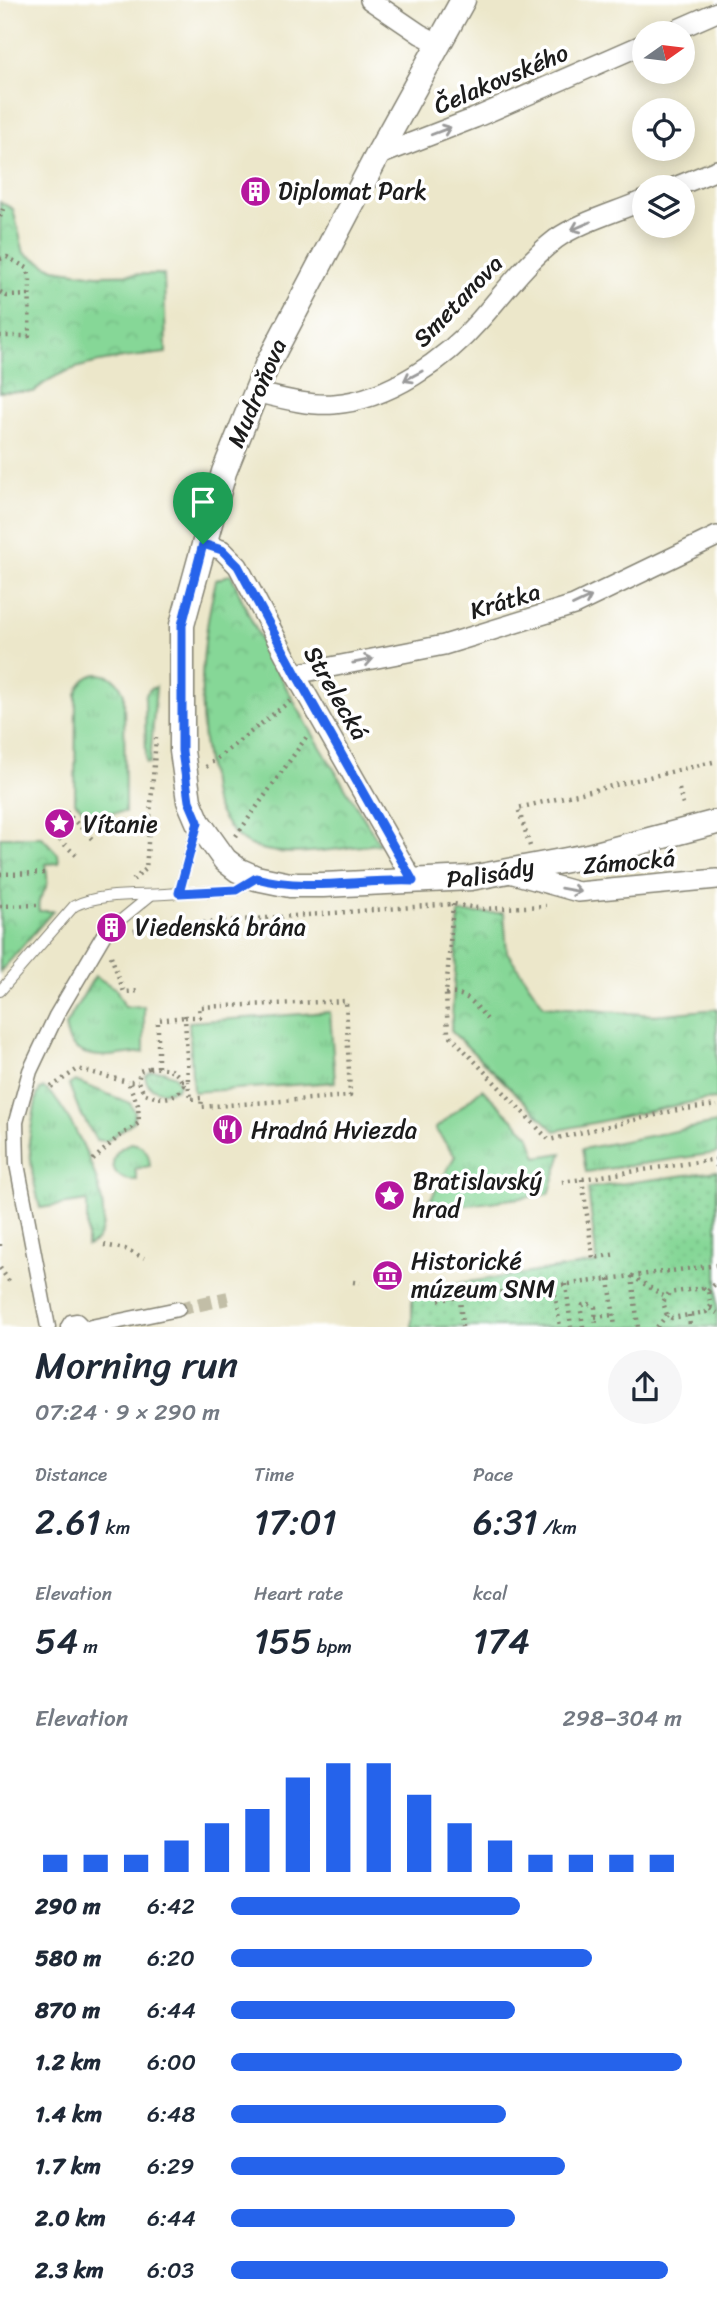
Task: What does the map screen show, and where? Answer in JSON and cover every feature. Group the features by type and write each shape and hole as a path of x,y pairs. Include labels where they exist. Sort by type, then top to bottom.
{"street":[{"path":"370,0 420,34 440,44"},
{"name":"Mudroňova","path":"198,822 189,801 182,751 182,625 224,472 255,392 281,337 463,0"},
{"path":"695,22 717,12"},
{"name":"Čelakovského","path":"377,156 475,118 632,49"},
{"path":"695,179 717,170"},
{"name":"Smetanova","path":"255,392 290,400 333,404 362,398 411,377 441,359 460,341 525,268 554,241 569,231 632,205"},
{"name":"Krátka","path":"296,674 444,645 574,605 717,536"},
{"name":"Strelecká","path":"203,544 222,550 238,566 413,881"},
{"name":"Palisády","path":"198,822 225,860 238,870 274,883 306,885 454,879 505,872 588,856 717,822"},
{"name":"Zámocká","path":"505,872 578,892 717,879"},
{"path":"48,1327 17,1164 16,1122 30,1071 57,1016 112,927"},
{"path":"91,1327 178,1309"},
{"path":"68,1327 71,1322 76,1321 83,1327"}],"lane":[{"path":"179,893 198,822"},
{"path":"0,991 74,906 88,899 236,890 256,878"},
{"path":"112,927 150,896"}],"path":[{"path":"0,217 3,209"},
{"path":"0,260 8,257 27,268 30,278 29,336 0,336"},
{"path":"0,292 8,296 29,295"},
{"path":"202,769 296,697"},
{"path":"127,884 146,869 157,727"},
{"path":"234,840 313,728"},
{"path":"531,850 518,808 717,761"},
{"path":"679,789 684,811"},
{"path":"66,812 93,840"},
{"path":"49,830 77,856"},
{"path":"0,874 46,873"},
{"path":"453,904 446,995 448,1033 549,1140 677,1110 717,1105"},
{"path":"127,935 148,927 453,904 484,909 557,906"},
{"path":"0,906 38,905"},
{"path":"113,951 111,958 124,992 140,991"},
{"path":"446,995 454,993 468,997 489,1021"},
{"path":"158,1068 158,1020 185,1017 200,1017 199,1007 346,1001 350,1096 201,1107 202,1098 190,1099 185,1081 185,1017"},
{"path":"149,1068 167,1068 175,1071 185,1081 176,1095 163,1098 144,1093 138,1082 140,1071 149,1068"},
{"path":"51,1087 78,1069 128,1082 138,1082"},
{"path":"93,1160 118,1137 139,1123 138,1105 128,1082"},
{"path":"562,1182 716,1159 717,1169"},
{"path":"582,1179 593,1258 617,1254"},
{"path":"0,1244 0,1249"},
{"path":"104,1245 125,1249 144,1258"},
{"path":"571,1327 564,1284 717,1265"},
{"path":"0,1268 9,1281"},
{"path":"632,1276 665,1297"},
{"path":"632,1276 638,1327"},
{"path":"609,1279 615,1327"},
{"path":"353,1282 360,1283"},
{"path":"708,1291 717,1282"},
{"path":"439,1300 554,1286 559,1327"},
{"path":"703,1288 708,1291 712,1306 706,1312 672,1318 667,1315 663,1302 665,1297 669,1293 703,1288"},
{"path":"460,1297 462,1327"},
{"path":"583,1327 581,1311 583,1305 589,1304 595,1307 596,1327"},
{"path":"710,1309 717,1313"},
{"path":"596,1317 614,1315"},
{"path":"657,1327 667,1315"},
{"path":"689,1315 690,1327"},
{"path":"570,1320 582,1318"}],"green space":[{"path":"0,202 13,209 24,253 54,269 97,275 164,274 166,353 114,359 78,367 47,382 34,392 0,392"},
{"path":"231,574 280,676 380,844 295,853 278,852 248,844 237,836 221,815 213,797 206,753 202,678 216,580"},
{"path":"96,674 114,679 124,694 125,812 107,813 106,818 93,819 75,802 76,694 83,681"},
{"path":"156,687 150,763 146,763 145,696 150,689"},
{"path":"0,837 42,837 58,854 59,863 46,864 47,883 39,902 39,911 53,911 0,972"},
{"path":"459,913 504,913 507,952 544,1006 654,1015 717,1009 717,1099 555,1131 451,1031"},
{"path":"95,976 116,989 125,1007 144,1006 144,1052 97,1056 80,1051 71,1044 65,1026"},
{"path":"330,1012 335,1082 193,1092 189,1022"},
{"path":"152,1071 163,1071 175,1076 179,1084 177,1089 162,1091 153,1088 145,1076"},
{"path":"75,1081 130,1103 135,1112 133,1122 107,1141 96,1140 69,1085"},
{"path":"44,1088 68,1117 81,1141 100,1194 103,1218 99,1236 87,1246 87,1201 40,1208 29,1141 37,1095"},
{"path":"482,1089 529,1135 537,1157 562,1153 549,1194 424,1211 455,1156 435,1129"},
{"path":"717,1123 717,1153 586,1172 582,1149"},
{"path":"131,1143 143,1147 150,1166 135,1169 137,1180 121,1177 113,1166 116,1153"},
{"path":"717,1171 717,1327 412,1327 412,1290 597,1263 588,1188"}],"tunnel":[{"path":"178,1309 228,1298"}],"place":[{"name":"Diplomat Park","path":"255,191"},
{"name":"Vítanie","path":"60,824"},
{"name":"Viedenská brána","path":"112,927"},
{"name":"Hradná Hviezda","path":"228,1130"},
{"name":"Bratislavský hrad","path":"390,1195"},
{"name":"Historické múzeum SNM","path":"388,1275"}],"route":[{"path":"203,544 222,550 238,566 413,881 290,885 256,878 236,890 179,893 198,822 189,801 182,751 182,625 203,544"}]}
